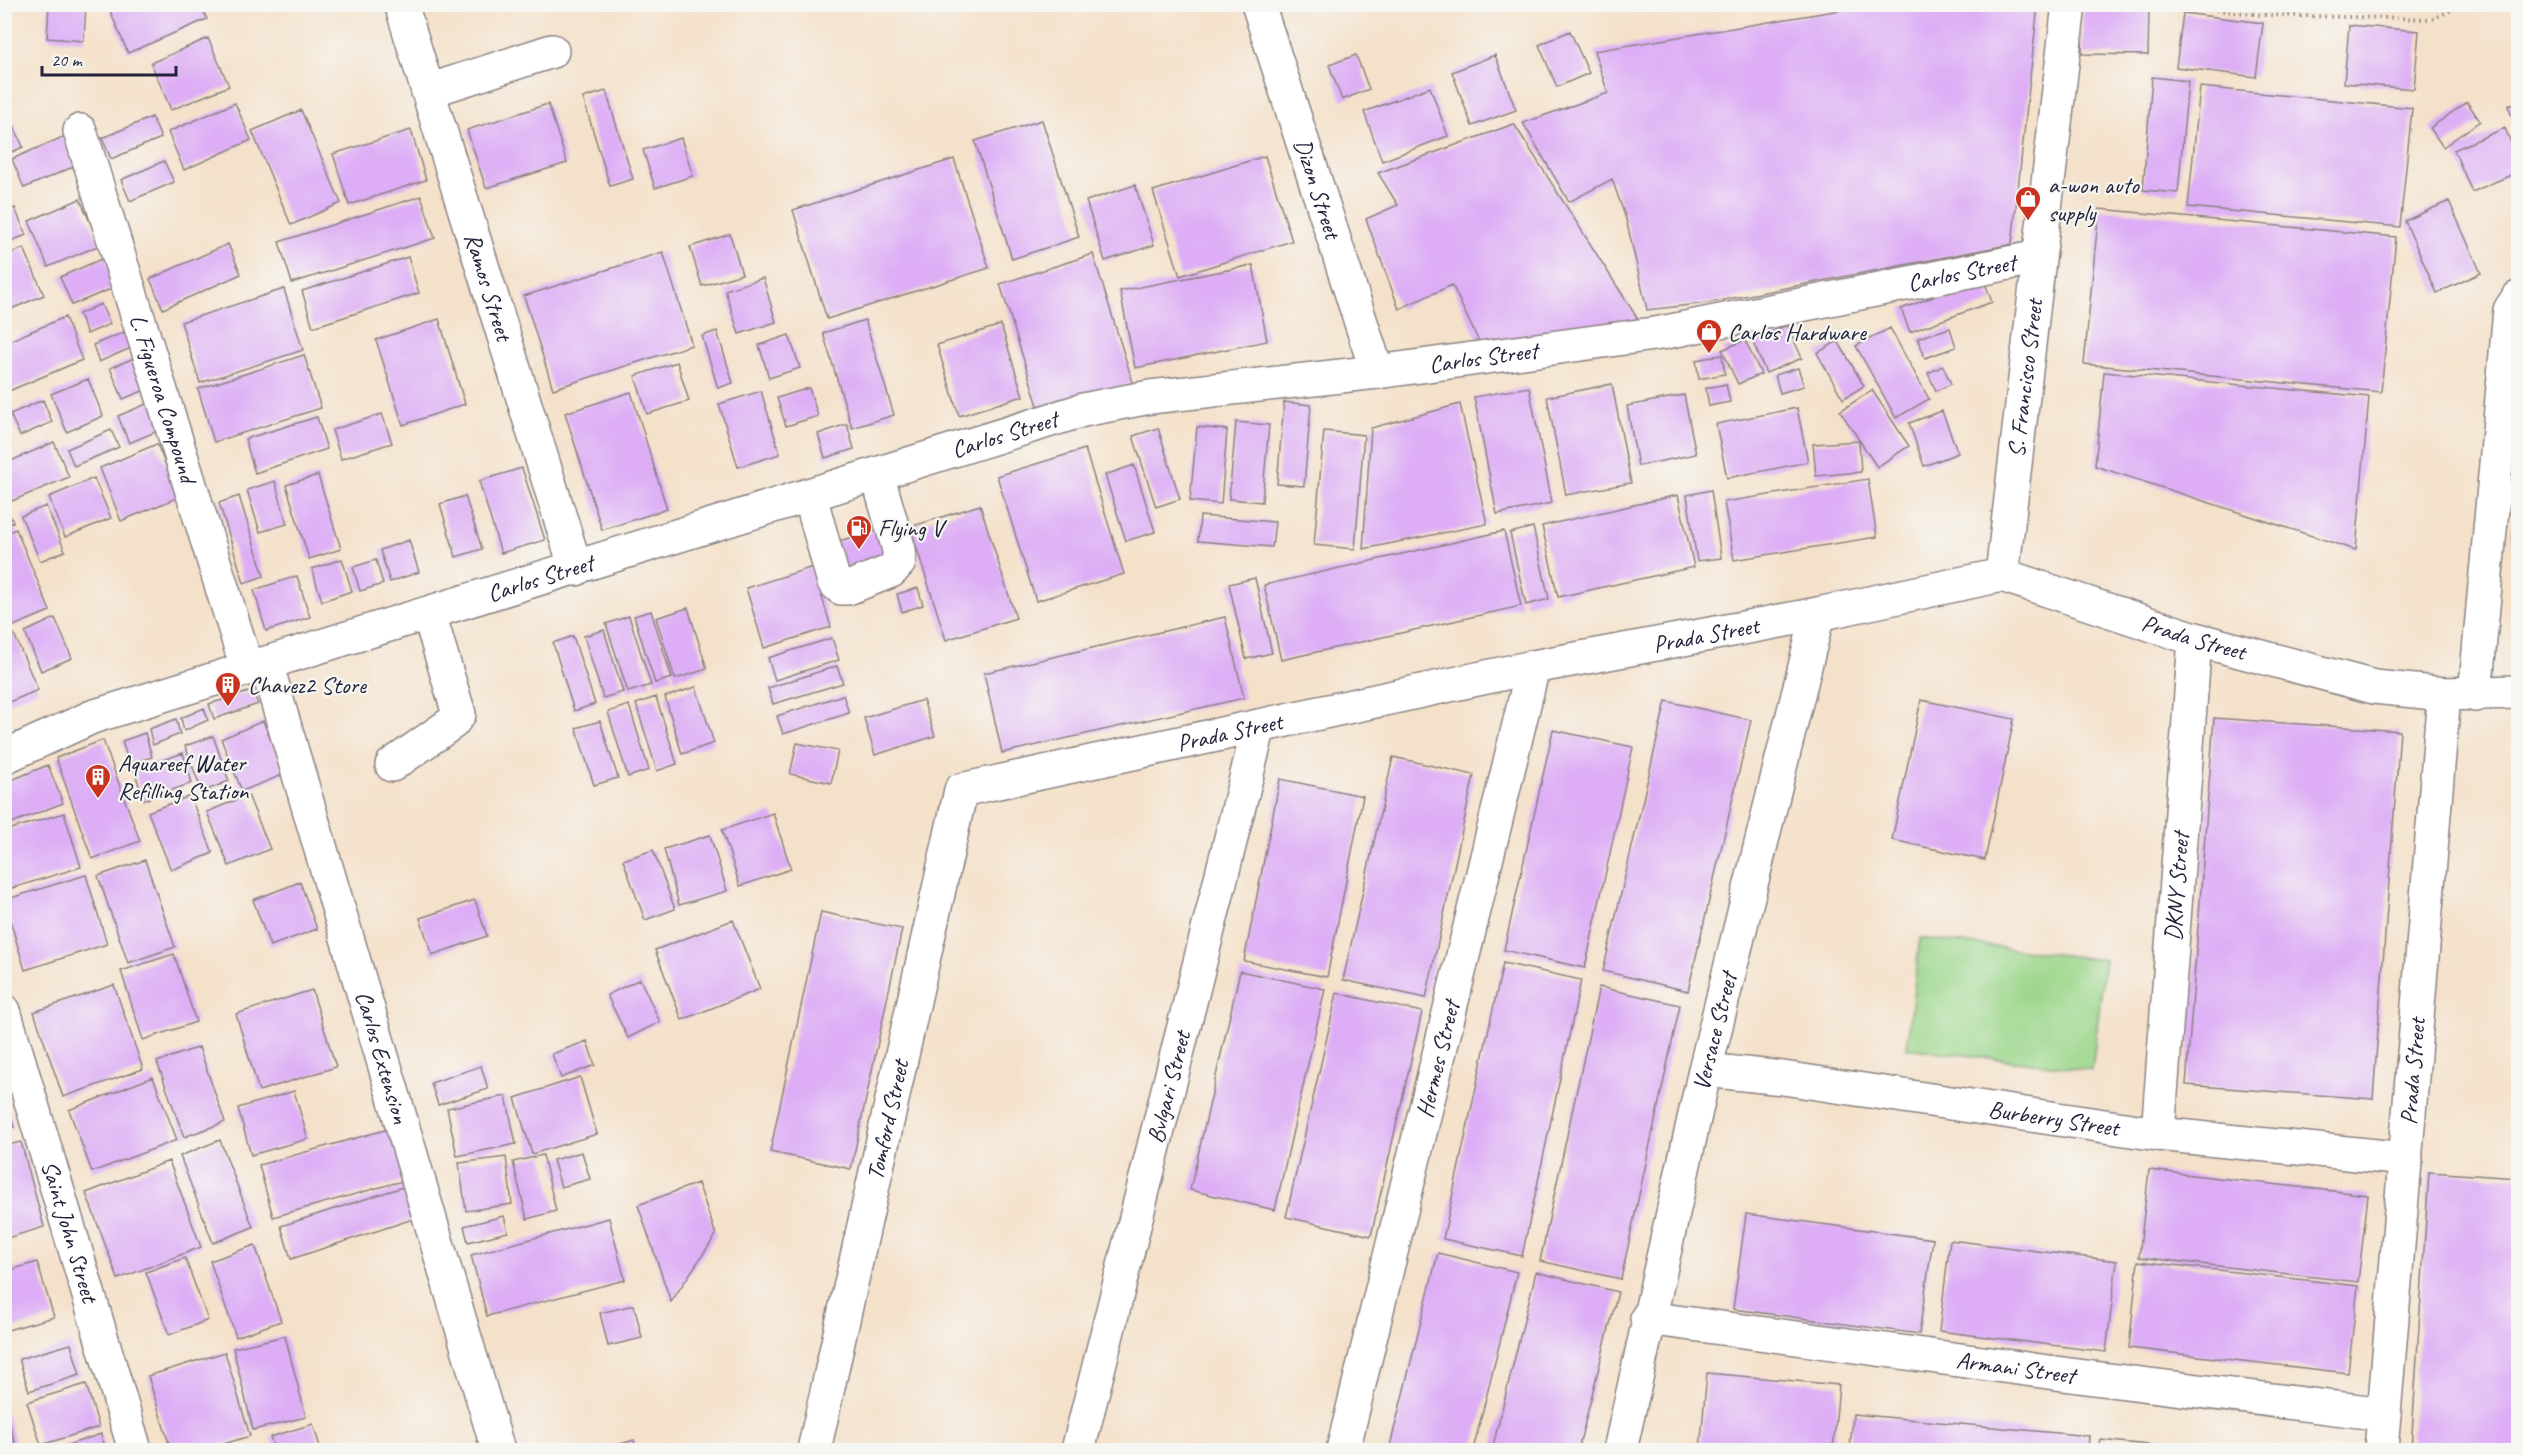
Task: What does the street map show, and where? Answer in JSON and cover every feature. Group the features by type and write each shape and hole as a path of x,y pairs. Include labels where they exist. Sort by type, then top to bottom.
{"street":[{"name":"Ramos Street","path":"401,4 576,569"},
{"name":"Dizon Street","path":"1258,4 1377,372"},
{"name":"S. Francisco Street","path":"2002,575 2069,4"},
{"path":"428,91 552,51"},
{"name":"L. Figueroa Compound","path":"80,130 257,666"},
{"name":"Carlos Street","path":"4,757 92,717 1116,402 1377,372 1661,333 2039,257"},
{"path":"2459,695 2510,310 2518,297"},
{"path":"810,496 834,582 841,588 848,588 891,571 899,562 899,550 877,474"},
{"name":"Prada Street","path":"961,790 1533,667 1818,614 2002,575 2195,639 2374,687 2459,695 2518,692"},
{"path":"392,765 452,723 459,714 429,614"},
{"name":"Versace Street","path":"1620,1450 1647,1318 1705,1070 1818,614"},
{"name":"DKNY Street","path":"2158,1134 2195,639"},
{"name":"Carlos Extension","path":"257,666 498,1450"},
{"name":"Hermes Street","path":"1342,1450 1533,667"},
{"name":"Prada Street","path":"2381,1450 2406,1159 2459,695"},
{"name":"Bvlgari Street","path":"1078,1450 1259,726"},
{"name":"Tomford Street","path":"814,1450 961,790"},
{"name":"Saint John Street","path":"4,1011 135,1450"},
{"name":"Burberry Street","path":"1705,1070 1783,1078 2158,1134 2406,1159"},
{"name":"Armani Street","path":"1647,1318 2092,1378 2384,1414"}],"path":[{"path":"2157,4 2263,15 2432,19 2465,4"}],"green space":[{"path":"1920,938 2105,960 2092,1070 1907,1048"}],"building":[{"path":"49,4 86,4 84,41 47,38"},
{"path":"217,4 235,4 235,5 219,10"},
{"path":"1877,4 2038,4 2012,244 1708,303 1647,310 1626,219 1612,179 1569,202 1523,123 1608,93 1594,51"},
{"path":"124,5 201,5 207,19 128,53 110,11"},
{"path":"2083,8 2149,9 2148,55 2082,54"},
{"path":"2183,13 2263,23 2256,77 2176,67"},
{"path":"2349,25 2419,31 2414,89 2344,83"},
{"path":"1570,31 1589,73 1557,87 1539,45"},
{"path":"208,38 229,86 171,110 151,63"},
{"path":"1356,55 1369,89 1342,100 1329,65"},
{"path":"1495,55 1516,110 1472,126 1452,72"},
{"path":"2152,77 2188,81 2178,193 2143,190"},
{"path":"1430,87 1448,136 1382,161 1364,112"},
{"path":"2200,87 2412,108 2400,227 2188,207"},
{"path":"606,91 633,179 610,186 583,98"},
{"path":"2467,102 2480,121 2443,147 2430,128"},
{"path":"2518,102 2518,132 2508,106"},
{"path":"235,103 251,140 184,170 168,132"},
{"path":"5,104 23,147 5,155"},
{"path":"548,104 567,163 486,188 467,130"},
{"path":"301,110 341,203 291,225 252,131"},
{"path":"152,117 161,138 111,159 102,138"},
{"path":"1042,120 1079,237 1012,259 975,141"},
{"path":"1514,124 1641,324 1480,344 1452,285 1399,309 1366,219 1398,205 1378,173"},
{"path":"2505,128 2518,160 2518,172 2472,192 2454,150"},
{"path":"411,130 426,180 349,205 333,154"},
{"path":"70,134 82,163 24,188 12,159"},
{"path":"681,138 693,176 655,188 643,150"},
{"path":"1265,156 1292,241 1180,276 1153,191"},
{"path":"954,159 989,268 827,319 793,210"},
{"path":"164,161 174,182 130,201 121,180"},
{"path":"1135,185 1154,245 1105,261 1086,201"},
{"path":"421,196 435,238 292,283 279,242"},
{"path":"80,199 100,245 48,267 29,221"},
{"path":"2449,201 2481,273 2437,293 2405,221"},
{"path":"15,208 26,235 4,244 4,212"},
{"path":"2099,209 2396,237 2381,392 2084,364"},
{"path":"730,234 742,274 702,286 690,247"},
{"path":"228,244 241,274 163,309 150,279"},
{"path":"24,248 44,295 4,312 4,256"},
{"path":"663,252 692,345 553,389 524,296"},
{"path":"1093,254 1133,383 1040,412 1000,284"},
{"path":"106,257 118,286 72,305 60,277"},
{"path":"408,257 419,293 313,327 302,291"},
{"path":"1253,265 1267,341 1135,368 1120,291"},
{"path":"763,278 776,322 739,334 725,290"},
{"path":"1983,278 1992,302 1910,332 1901,309"},
{"path":"284,289 303,350 200,383 181,322"},
{"path":"101,304 110,324 87,334 79,314"},
{"path":"65,317 82,360 4,393 4,343"},
{"path":"439,319 465,404 403,425 376,340"},
{"path":"865,320 894,415 852,428 823,333"},
{"path":"1001,325 1023,396 959,416 937,345"},
{"path":"1787,325 1802,358 1766,373 1752,340"},
{"path":"1890,328 1929,399 1896,418 1856,346"},
{"path":"1950,328 1956,347 1925,358 1918,338"},
{"path":"127,331 133,347 99,362 93,345"},
{"path":"717,331 733,383 718,388 702,336"},
{"path":"789,335 800,368 769,378 759,345"},
{"path":"1745,340 1761,374 1738,384 1722,350"},
{"path":"1838,341 1864,386 1843,399 1817,353"},
{"path":"144,354 157,385 123,399 110,368"},
{"path":"304,355 321,408 214,442 198,389"},
{"path":"1722,355 1725,374 1699,379 1696,360"},
{"path":"677,362 689,401 647,414 635,376"},
{"path":"1943,366 1951,384 1936,391 1928,373"},
{"path":"1798,368 1804,386 1780,393 1775,375"},
{"path":"2104,372 2369,397 2356,550 2095,466"},
{"path":"88,379 103,416 67,432 51,394"},
{"path":"1612,384 1631,483 1566,495 1547,397"},
{"path":"1726,384 1730,402 1709,406 1706,388"},
{"path":"1529,387 1552,503 1497,514 1474,397"},
{"path":"809,388 818,416 786,426 777,398"},
{"path":"1872,390 1909,446 1877,467 1840,411"},
{"path":"761,391 780,454 738,467 719,404"},
{"path":"631,392 667,509 602,530 565,413"},
{"path":"1684,395 1696,454 1638,466 1627,406"},
{"path":"43,400 52,422 20,436 10,414"},
{"path":"156,400 167,427 129,443 118,416"},
{"path":"1284,402 1311,405 1304,486 1277,484"},
{"path":"1460,404 1487,524 1363,549 1371,428"},
{"path":"1797,408 1808,462 1727,478 1716,424"},
{"path":"1942,411 1958,453 1924,466 1909,423"},
{"path":"382,414 392,443 341,459 332,430"},
{"path":"317,417 327,449 255,473 245,439"},
{"path":"1236,422 1269,425 1262,502 1229,499"},
{"path":"847,424 854,449 825,458 818,434"},
{"path":"1197,427 1227,430 1221,504 1190,501"},
{"path":"1158,428 1180,499 1156,507 1133,436"},
{"path":"111,430 119,447 74,466 67,449"},
{"path":"1324,431 1364,435 1355,549 1314,545"},
{"path":"4,433 12,449 4,452"},
{"path":"1859,441 1861,472 1816,476 1813,444"},
{"path":"54,442 69,477 12,501 4,484 4,464"},
{"path":"157,444 179,497 121,521 100,468"},
{"path":"1085,449 1124,574 1036,601 997,476"},
{"path":"1134,465 1155,532 1126,541 1105,475"},
{"path":"522,468 545,540 501,553 479,481"},
{"path":"318,475 341,549 309,559 286,485"},
{"path":"94,478 111,518 65,537 49,497"},
{"path":"1868,479 1877,537 1734,560 1724,502"},
{"path":"2518,479 2518,544 2512,543"},
{"path":"275,481 287,524 260,532 247,490"},
{"path":"1711,490 1721,558 1697,561 1687,495"},
{"path":"1678,495 1694,567 1558,597 1542,526"},
{"path":"239,496 264,576 244,583 219,503"},
{"path":"465,496 482,549 456,557 440,504"},
{"path":"4,502 13,522 4,526"},
{"path":"980,505 1016,618 946,640 910,527"},
{"path":"46,506 65,551 40,561 21,516"},
{"path":"1200,516 1275,522 1272,547 1198,541"},
{"path":"1533,527 1549,599 1526,605 1510,533"},
{"path":"16,529 50,611 4,630 4,534"},
{"name":"Flying V","path":"881,529 889,558 836,573 828,544"},
{"path":"1504,531 1521,606 1281,660 1264,585"},
{"path":"409,540 419,572 390,582 380,550"},
{"path":"342,559 352,591 322,601 312,569"},
{"path":"376,560 383,584 360,591 353,567"},
{"path":"813,567 831,627 764,648 746,588"},
{"path":"297,576 310,617 266,631 254,590"},
{"path":"1255,578 1272,653 1246,659 1229,584"},
{"path":"918,588 923,605 902,612 897,594"},
{"path":"688,608 707,669 675,679 656,618"},
{"path":"651,611 672,678 655,683 634,616"},
{"path":"629,616 651,685 628,692 606,624"},
{"path":"1225,617 1244,698 1002,753 984,673"},
{"path":"55,618 72,658 41,671 25,632"},
{"path":"604,630 623,692 603,698 584,636"},
{"path":"14,634 38,690 7,703 4,697 4,638"},
{"path":"573,636 595,704 574,711 553,643"},
{"path":"832,638 839,660 775,680 768,658"},
{"path":"837,666 843,683 773,704 768,688"},
{"path":"696,687 714,743 682,754 665,697"},
{"name":"Chavez2 Store","path":"252,691 258,704 214,719 209,704"},
{"path":"843,695 849,713 783,734 777,716"},
{"path":"656,697 677,764 657,771 636,704"},
{"path":"923,700 935,736 875,755 864,718"},
{"path":"1921,700 2014,719 1985,860 1892,840"},
{"path":"1666,701 1751,720 1688,991 1603,971"},
{"path":"629,705 649,770 628,777 608,712"},
{"path":"204,708 208,720 184,731 181,718"},
{"path":"2214,718 2400,731 2373,1099 2186,1085"},
{"path":"176,719 180,734 153,745 149,729"},
{"path":"263,721 285,774 242,791 221,739"},
{"path":"600,721 618,778 594,785 576,728"},
{"path":"1553,730 1633,747 1585,968 1504,950"},
{"path":"145,733 152,757 129,764 122,741"},
{"path":"213,736 229,781 202,792 185,746"},
{"name":"Aquareef Water Refilling Station","path":"103,740 140,841 92,859 56,758"},
{"path":"797,743 838,751 831,783 790,774"},
{"path":"183,753 192,783 144,800 134,770"},
{"path":"1393,757 1474,775 1426,998 1343,980"},
{"path":"48,765 63,803 4,826 4,783"},
{"path":"1280,779 1363,796 1327,977 1244,961"},
{"path":"248,795 270,849 229,866 207,812"},
{"path":"190,796 213,853 171,870 148,812"},
{"path":"64,813 81,867 6,890 4,831"},
{"path":"773,813 791,869 740,886 722,830"},
{"path":"710,835 727,891 679,905 664,849"},
{"path":"653,850 675,909 645,920 623,860"},
{"path":"145,860 175,947 128,963 98,876"},
{"path":"86,875 107,944 25,970 4,900"},
{"path":"300,882 317,929 270,946 253,900"},
{"path":"475,900 487,936 432,955 420,918"},
{"path":"821,912 902,929 851,1169 770,1152"},
{"path":"733,920 760,989 682,1020 655,950"},
{"path":"174,954 196,1022 143,1040 121,971"},
{"path":"1503,963 1581,980 1522,1256 1443,1239"},
{"path":"1240,971 1325,989 1275,1210 1190,1190"},
{"path":"640,979 660,1022 628,1038 607,995"},
{"path":"114,985 143,1069 63,1097 34,1012"},
{"path":"1599,987 1680,1005 1621,1279 1540,1261"},
{"path":"312,990 336,1067 259,1091 236,1014"},
{"path":"1337,993 1422,1012 1371,1236 1286,1217"},
{"path":"587,1041 595,1065 561,1078 552,1054"},
{"path":"199,1047 225,1122 184,1137 157,1062"},
{"path":"481,1066 488,1089 438,1105 431,1083"},
{"path":"153,1077 177,1140 92,1172 69,1110"},
{"path":"580,1077 597,1134 532,1154 515,1098"},
{"path":"294,1091 308,1139 251,1155 238,1108"},
{"path":"4,1096 14,1127 4,1130"},
{"path":"506,1096 516,1144 457,1156 447,1108"},
{"path":"392,1128 406,1180 273,1217 259,1165"},
{"path":"220,1140 253,1227 213,1243 180,1156"},
{"path":"21,1142 44,1227 4,1239 4,1146"},
{"path":"582,1152 590,1179 561,1187 553,1160"},
{"path":"543,1155 556,1211 527,1219 513,1162"},
{"path":"506,1157 512,1204 466,1211 459,1163"},
{"path":"169,1161 201,1247 118,1279 86,1193"},
{"path":"2149,1170 2368,1195 2358,1282 2139,1257"},
{"path":"2429,1172 2518,1178 2518,1450 2411,1450"},
{"path":"698,1183 716,1235 671,1302 638,1205"},
{"path":"403,1187 413,1219 291,1259 281,1226"},
{"path":"1746,1214 1933,1239 1919,1334 1733,1309"},
{"path":"504,1216 508,1232 468,1242 464,1226"},
{"path":"609,1218 625,1280 487,1316 471,1255"},
{"path":"1950,1240 2117,1261 2106,1352 1939,1331"},
{"path":"255,1245 281,1321 236,1337 210,1261"},
{"path":"1438,1253 1517,1272 1497,1354 1473,1450 1389,1450"},
{"path":"185,1258 208,1320 169,1335 146,1272"},
{"path":"2138,1261 2358,1286 2348,1373 2129,1348"},
{"path":"37,1262 54,1317 4,1331 4,1272"},
{"path":"1536,1272 1618,1292 1578,1450 1492,1450"},
{"path":"634,1305 642,1338 608,1346 600,1313"},
{"path":"285,1336 306,1417 253,1430 233,1348"},
{"path":"71,1344 80,1375 29,1391 19,1359"},
{"path":"225,1352 250,1436 203,1450 171,1450 148,1376"},
{"path":"1707,1373 1839,1385 1833,1450 1700,1450"},
{"path":"86,1384 99,1427 41,1445 27,1402"},
{"path":"4,1407 15,1442 4,1445"},
{"path":"1853,1414 2089,1436 2088,1450 1850,1450"},
{"path":"313,1424 321,1450 275,1450 270,1437"},
{"path":"101,1434 106,1450 53,1450"},
{"path":"634,1440 637,1450 601,1450"},
{"path":"2101,1440 2186,1449 2186,1450 2099,1450"}],"place":[{"name":"a-won auto supply","path":"2028,222"},
{"name":"Carlos Hardware","path":"1709,355"},
{"name":"Flying V","path":"859,551"},
{"name":"Chavez2 Store","path":"228,708"},
{"name":"Aquareef Water Refilling Station","path":"98,800"}]}
